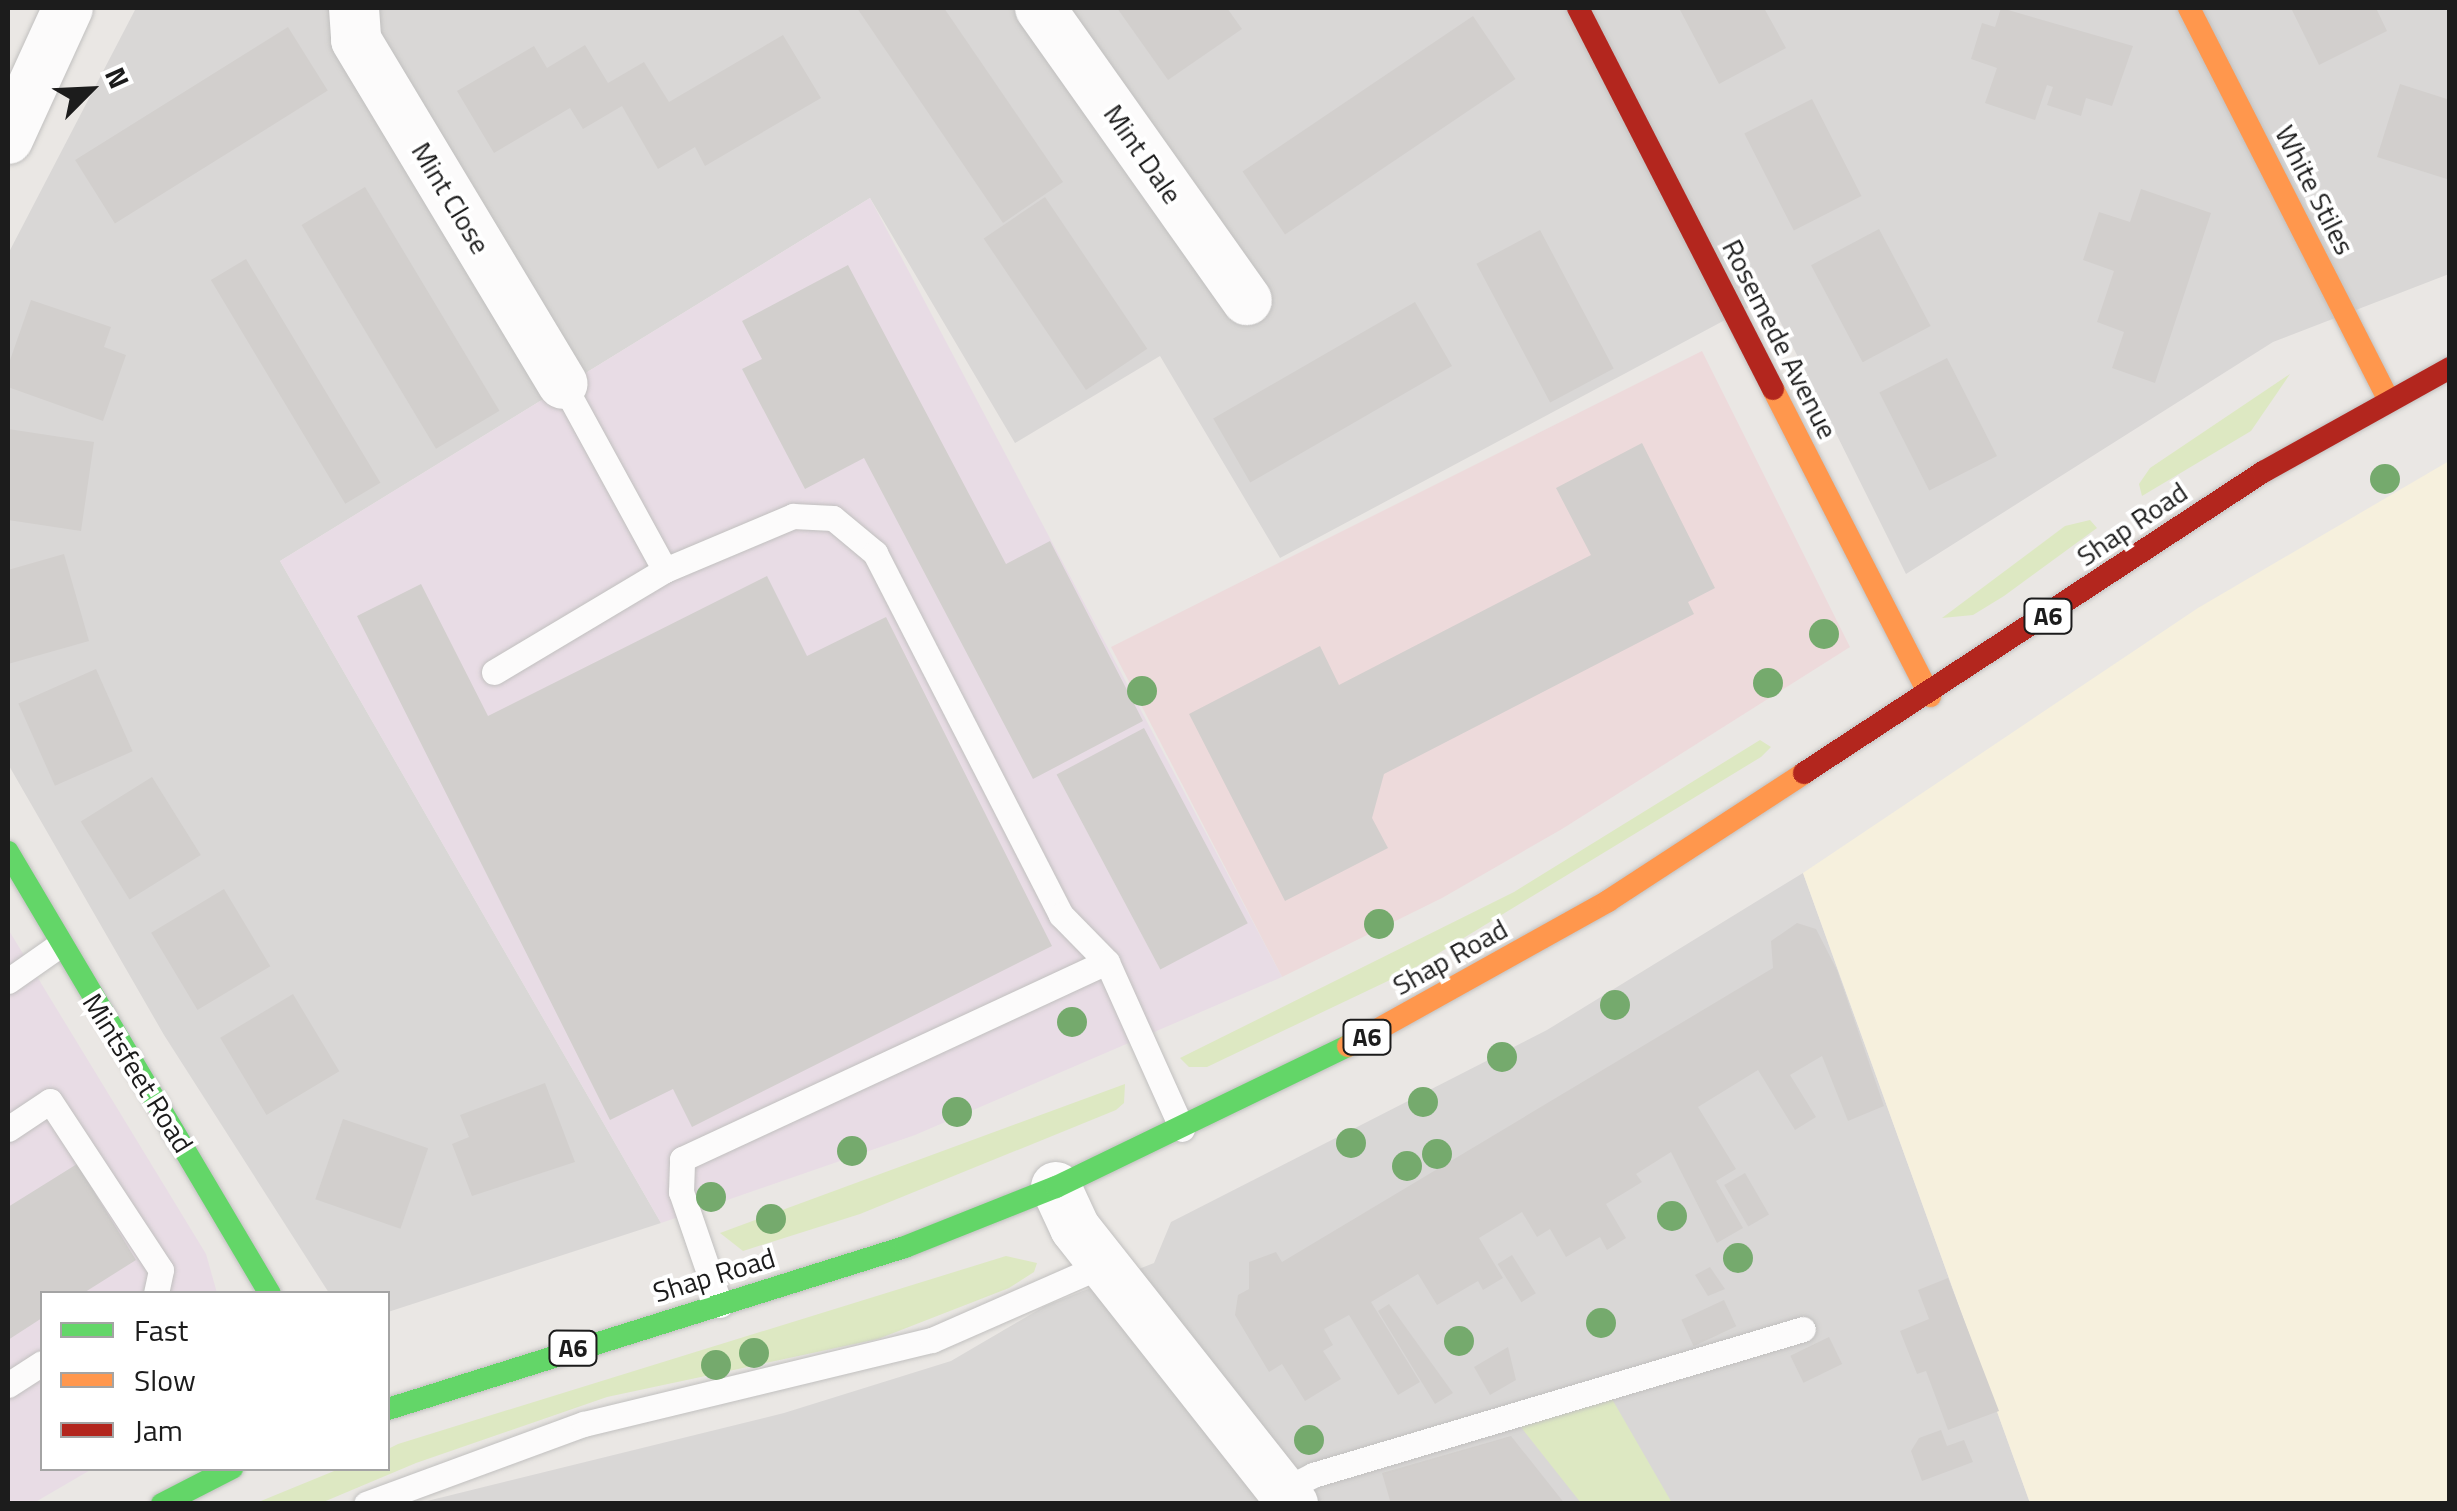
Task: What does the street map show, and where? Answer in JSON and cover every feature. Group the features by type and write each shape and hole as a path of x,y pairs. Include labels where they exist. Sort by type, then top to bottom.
{"main road":[{"name":"Rosemede Avenue","path":"1578,8 1930,696"},
{"name":"White Stiles","path":"2188,8 2388,399"},
{"name":"Shap Road","path":"390,1408 905,1247 1056,1186 1182,1128 1472,981 1930,696 2264,472 2388,399 2450,368"},
{"name":"Mintsfeet Road","path":"8,852 58,946 268,1291"},
{"path":"162,1504 226,1471"}],"street":[{"path":"8,138 68,8"},
{"name":"Mint Close","path":"354,8 356,40 562,384"},
{"name":"Mint Dale","path":"1040,8 1247,300"},
{"path":"1056,1186 1103,1265 1279,1499"}],"lane":[{"path":"562,384 665,570"},
{"path":"494,672 665,570 793,516 833,518 874,553 1061,915 1106,962 1182,1128"},
{"path":"8,980 58,946"},
{"path":"720,1305 681,1192 682,1160 1106,962"},
{"path":"8,1129 50,1102 161,1270 157,1291"},
{"path":"366,1504 584,1424 932,1340 1103,1265"},
{"path":"1279,1499 1312,1475 1803,1329"},
{"path":"8,1385 40,1364"}],"shaded area":[{"path":"136,8 2449,8 2449,274 2273,342 1906,574 1768,297 1280,558 1160,356 1015,443 870,198 280,561 661,1223 390,1311 390,1291 328,1291 164,1035 8,764 8,254"},
{"path":"870,198 1282,977 915,1135 661,1223 280,561"},
{"path":"1702,351 1850,647 1562,829 1442,898 1282,977 1111,647"},
{"path":"2449,461 2449,1503 2030,1503 1803,873 2198,608"},
{"path":"1803,873 2030,1503 415,1504 784,1413 951,1361 1045,1306 1154,1263 1171,1222 1547,1030"},
{"path":"8,929 206,1254 216,1291 40,1291 40,1471 89,1471 32,1504 8,1503"}],"green space":[{"path":"2290,374 2251,431 2142,496 2139,484 2150,468"},
{"path":"2090,520 2097,528 2004,596 1973,615 1942,618 2065,526"},
{"path":"1760,740 1771,747 1761,757 1411,970 1207,1067 1189,1067 1180,1058 1514,892"},
{"path":"1125,1084 1124,1103 1116,1110 860,1214 743,1251 720,1233"},
{"path":"1006,1256 1037,1263 1034,1272 1009,1288 878,1339 607,1397 416,1463 321,1503 256,1503 334,1471 390,1471 390,1448"},
{"path":"1612,1399 1672,1503 1581,1503 1520,1426"}],"building":[{"path":"857,8 944,8 1063,182 1003,223"},
{"path":"1117,8 1227,8 1242,29 1168,80"},
{"path":"1679,8 1764,8 1786,48 1719,84"},
{"path":"2001,8 2133,46 2112,106 2086,98 2081,116 2047,105 2053,87 2047,85 2035,120 1985,103 1997,68 1971,59 1982,23 1995,27"},
{"path":"2291,8 2376,8 2387,31 2319,65"},
{"path":"1473,16 1515,79 1285,234 1243,171"},
{"path":"288,27 328,91 115,224 75,160"},
{"path":"783,35 821,98 705,166 695,147 658,169 622,106 583,129 570,108 494,153 457,91 534,46 547,68 585,45 608,83 644,62 669,102"},
{"path":"2400,84 2450,100 2450,180 2377,157"},
{"path":"1812,99 1861,196 1794,231 1744,134"},
{"path":"365,187 499,411 436,449 302,225"},
{"path":"2141,189 2211,213 2155,383 2112,368 2124,332 2097,322 2114,271 2083,260 2099,212 2130,222"},
{"path":"1045,197 1147,349 1086,390 984,238"},
{"path":"1879,229 1931,326 1863,362 1811,265"},
{"path":"1540,230 1614,369 1550,402 1476,264"},
{"path":"246,259 380,483 345,504 211,280"},
{"path":"848,265 1006,564 1050,541 1143,721 1033,779 864,458 805,489 742,369 762,359 742,321"},
{"path":"31,300 111,327 104,347 126,355 103,421 8,387 8,366"},
{"path":"1415,302 1452,366 1250,483 1213,418"},
{"path":"1947,358 1997,456 1929,491 1879,393"},
{"path":"8,429 94,442 81,531 8,520"},
{"path":"1642,443 1715,588 1688,602 1694,614 1384,774 1372,818 1388,848 1285,901 1189,714 1320,646 1339,685 1591,555 1556,488"},
{"path":"64,554 89,641 8,664 8,570"},
{"path":"767,576 807,656 886,617 1052,946 692,1127 673,1089 610,1120 357,616 421,584 488,716"},
{"path":"96,669 133,751 55,786 18,704"},
{"path":"1144,728 1248,923 1160,970 1057,774"},
{"path":"152,777 201,855 130,900 81,822"},
{"path":"224,889 270,966 197,1010 151,933"},
{"path":"1797,923 1816,929 1837,970 1884,1106 1848,1121 1822,1056 1790,1075 1816,1117 1795,1130 1758,1070 1698,1107 1736,1169 1716,1181 1743,1228 1717,1243 1671,1152 1636,1174 1642,1182 1606,1204 1626,1238 1607,1250 1600,1237 1566,1257 1550,1229 1537,1237 1522,1212 1479,1238 1503,1278 1483,1290 1478,1281 1437,1305 1418,1274 1371,1302 1420,1382 1398,1395 1349,1315 1324,1329 1333,1345 1323,1351 1341,1379 1305,1401 1282,1364 1269,1372 1235,1315 1238,1295 1249,1289 1249,1262 1276,1252 1282,1262 1773,968 1771,941"},
{"path":"293,994 339,1071 266,1115 220,1038"},
{"path":"545,1083 575,1162 472,1196 452,1144 469,1137 460,1115"},
{"path":"343,1119 428,1148 400,1229 315,1199"},
{"path":"77,1164 136,1260 87,1291 40,1291 40,1319 8,1340 8,1207"},
{"path":"1745,1173 1769,1215 1748,1227 1724,1185"},
{"path":"1512,1255 1536,1293 1521,1302 1498,1264"},
{"path":"1710,1267 1725,1289 1708,1296 1695,1275"},
{"path":"1948,1278 1999,1411 1948,1430 1926,1371 1917,1374 1900,1331 1929,1319 1918,1290"},
{"path":"1724,1300 1736,1326 1694,1346 1681,1320"},
{"path":"1389,1304 1453,1393 1435,1404 1378,1311"},
{"path":"1829,1337 1842,1364 1804,1383 1790,1356"},
{"path":"1508,1347 1516,1380 1490,1395 1474,1367"},
{"path":"1941,1430 1947,1446 1964,1440 1973,1462 1922,1481 1911,1451 1919,1438"},
{"path":"1511,1436 1565,1504 1391,1504 1382,1473"}],"traffic: fast":[{"path":"8,852 268,1291"},
{"path":"390,1408 905,1247 1056,1187 1348,1046"},
{"path":"162,1504 226,1471"}],"traffic: slow":[{"path":"2189,8 2388,399"},
{"path":"1773,389 1930,696"},
{"path":"1348,1046 1608,901 1804,773"}],"traffic: jam":[{"path":"1578,8 1773,389"},
{"path":"1804,773 2263,472 2450,368"}]}
